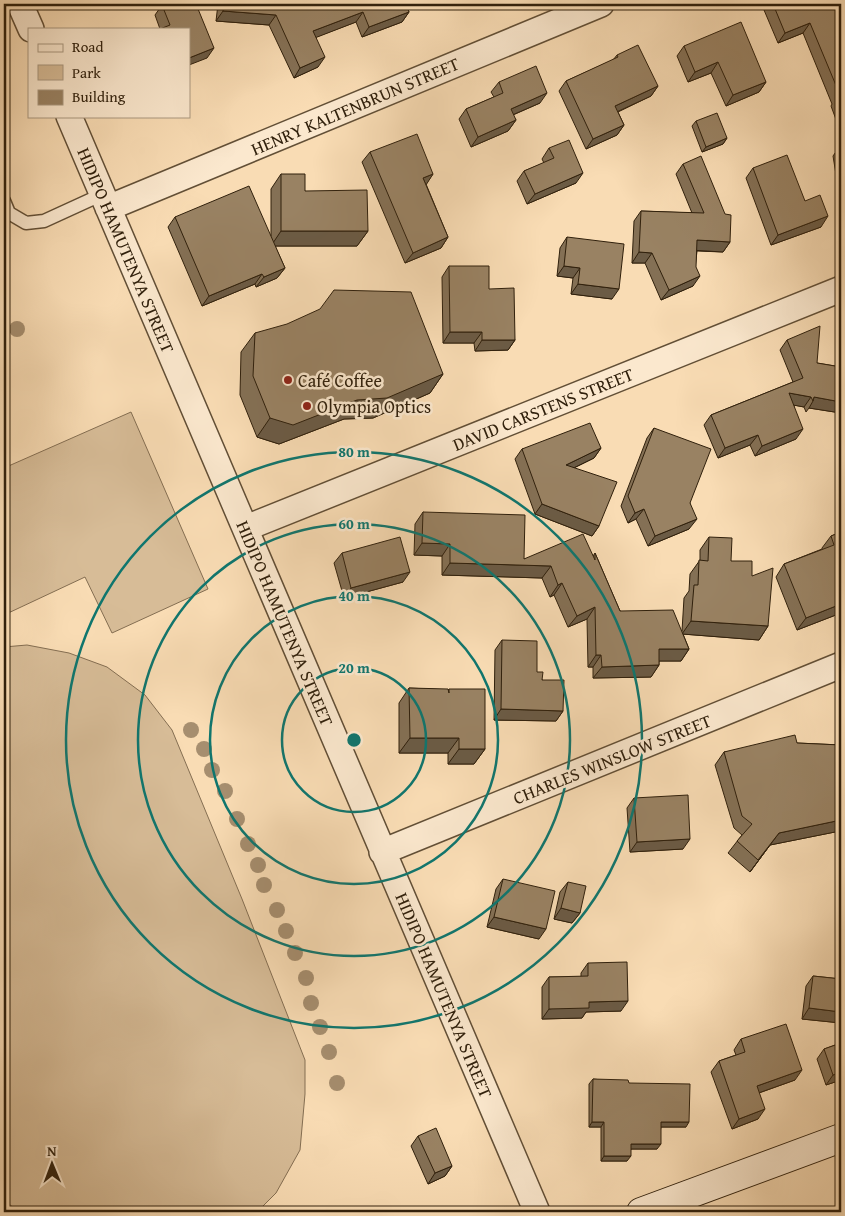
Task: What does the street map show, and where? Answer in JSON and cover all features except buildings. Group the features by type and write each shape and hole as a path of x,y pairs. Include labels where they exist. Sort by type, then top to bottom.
{"main road":[{"path":"641,1212 841,1138"}],"street":[{"path":"20,4 31,28"},
{"name":"HENRY KALTENBRUN STREET","path":"106,201 601,4"},
{"name":"HIDIPO HAMUTENYA STREET","path":"70,118 537,1212"},
{"name":"DAVID CARSTENS STREET","path":"246,528 841,289"},
{"name":"CHARLES WINSLOW STREET","path":"382,852 841,666"}],"lane":[{"path":"4,201 10,213 26,223 44,221 106,201"}],"green space":[{"path":"131,412 208,589 112,633 85,577 4,615 4,468"},
{"path":"27,645 69,653 107,667 145,695 172,730 242,899 305,1060 305,1094 300,1150 276,1193 257,1212 19,1212 4,1200 4,647"}],"place":[{"name":"Café Coffee","path":"288,380"},
{"name":"Olympia Optics","path":"307,406"}]}
